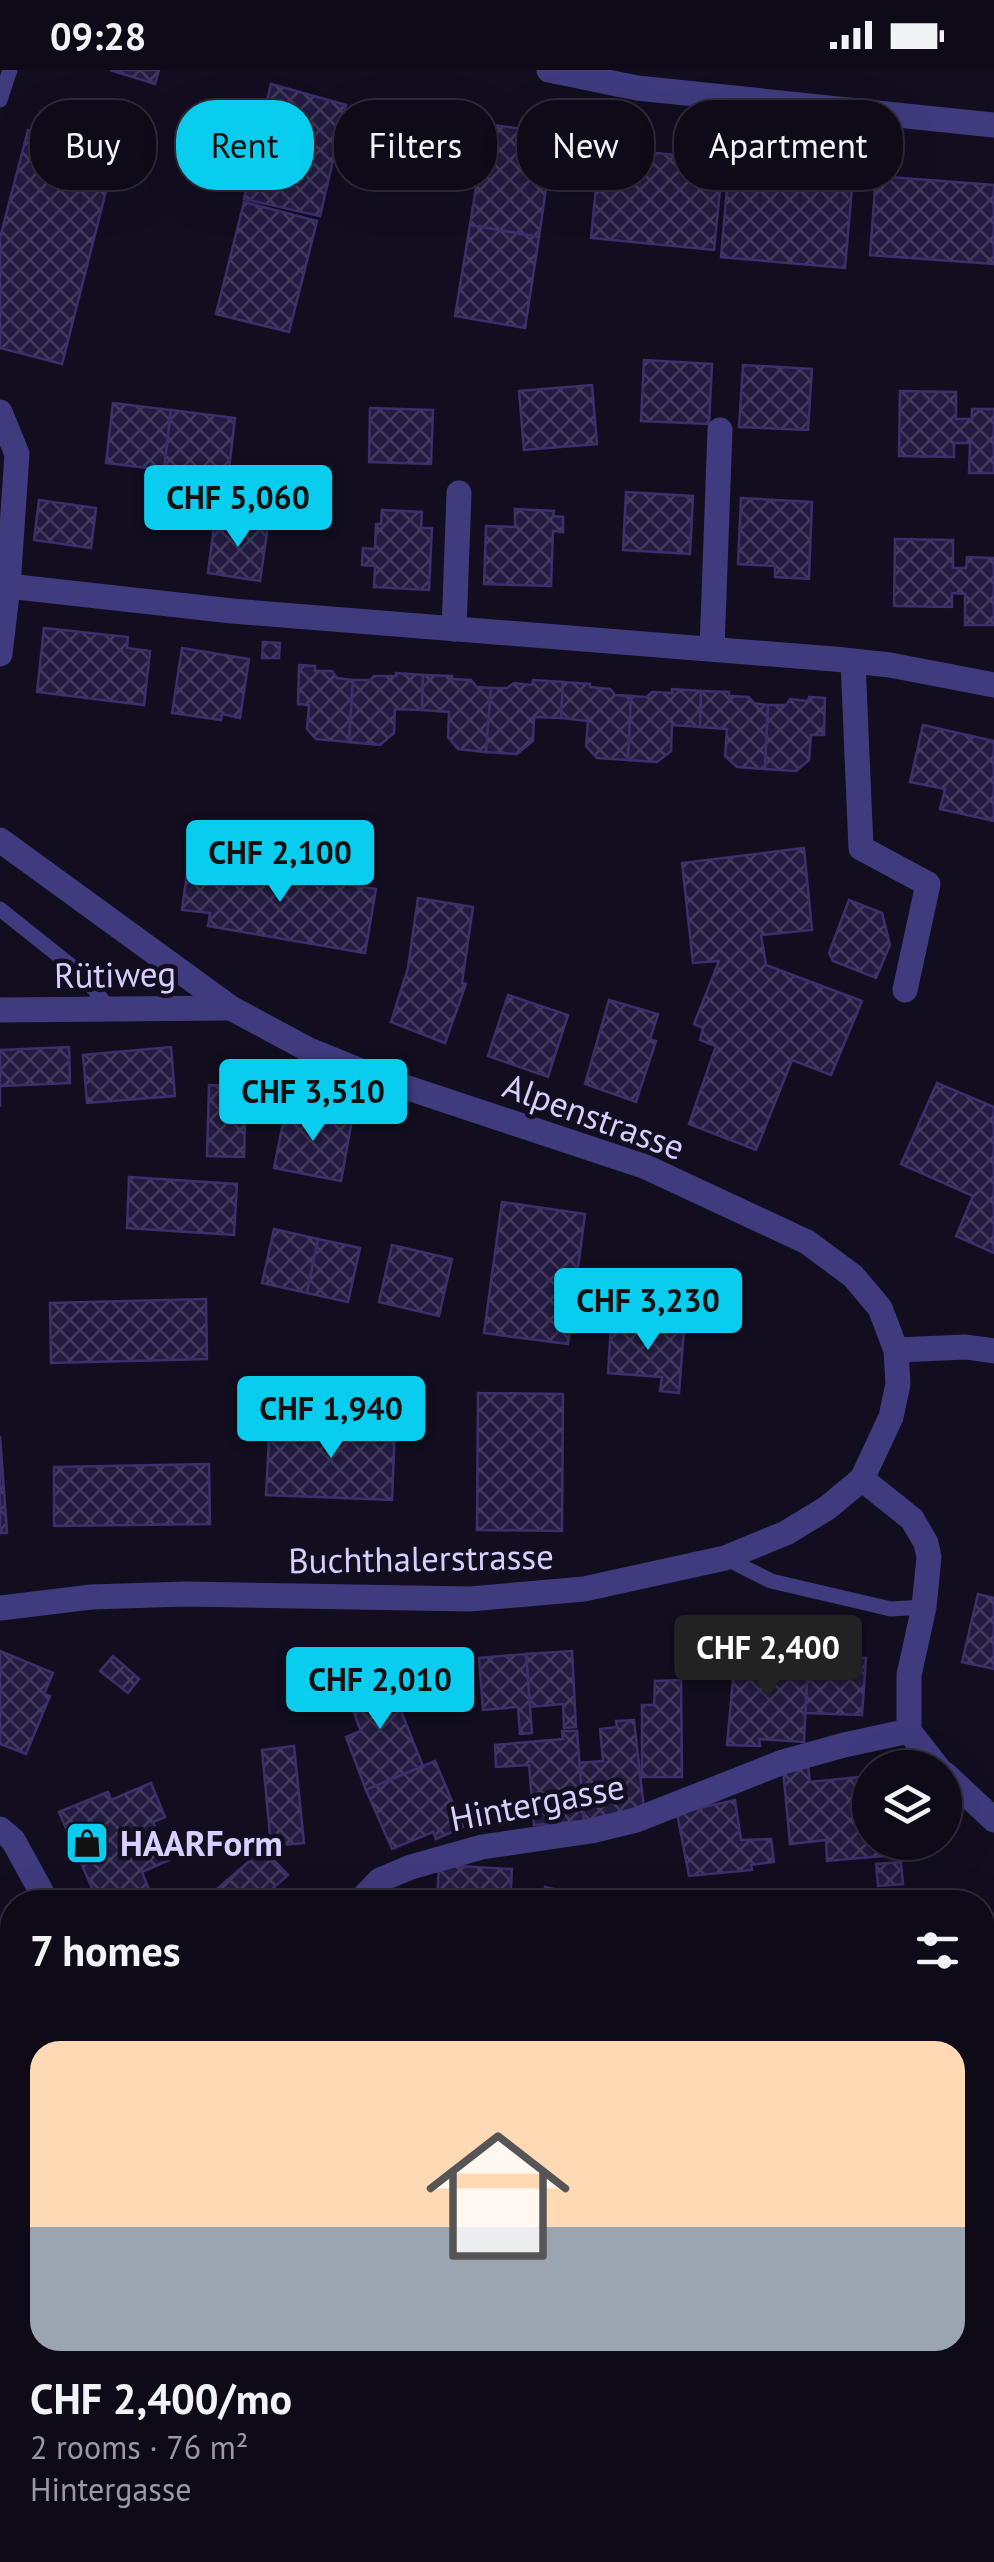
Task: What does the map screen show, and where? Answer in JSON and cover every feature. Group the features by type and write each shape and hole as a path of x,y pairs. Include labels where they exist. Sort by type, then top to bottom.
{"street":[{"path":"549,70 637,88 994,125"},
{"path":"0,412 17,454 0,654"},
{"path":"712,649 720,430"},
{"path":"454,629 459,493"},
{"path":"8,586 232,610 854,661 994,685"},
{"path":"854,661 862,848 928,884 905,990"},
{"name":"Alpenstrasse","path":"0,840 231,1008 326,1057 646,1168 807,1242 852,1276 880,1308 896,1350"},
{"name":"Rütiweg","path":"0,1010 231,1008"},
{"path":"896,1350 966,1347 994,1351"},
{"name":"Buchthalerstrasse","path":"0,1608 90,1597 186,1594 470,1599 584,1589 725,1558 786,1533 828,1508 862,1479 891,1417 898,1384 896,1350"},
{"path":"862,1479 920,1530 929,1557 924,1608 908,1675 909,1732 924,1750"},
{"name":"Hintergasse","path":"370,1890 380,1880 410,1866 482,1847 591,1831 636,1820 783,1762 909,1732"},
{"path":"962,1790 994,1820"},
{"path":"0,1830 13,1840 40,1890"}],"lane":[{"path":"0,100 10,70"},
{"path":"0,909 84,976 109,1009"},
{"path":"725,1558 770,1581 891,1610 924,1608"}],"building":[{"path":"110,70 159,70 155,84"},
{"path":"271,84 334,102 334,156 320,216 244,199 246,190 314,190 314,100 267,100"},
{"path":"497,125 517,128 517,190 546,190 539,237 470,225 476,190 497,190"},
{"path":"28,130 30,190 106,190 62,364 0,348 0,238"},
{"path":"654,153 674,155 674,190 720,190 714,250 591,238 596,190 654,190"},
{"path":"903,178 994,185 994,264 870,255 875,190 903,190"},
{"path":"727,190 852,190 845,268 721,257"},
{"path":"244,202 317,221 289,332 216,314"},
{"path":"470,225 539,237 525,328 455,316"},
{"path":"644,360 712,364 709,424 641,421"},
{"path":"743,365 812,369 808,430 739,427"},
{"path":"592,385 597,444 524,450 519,391"},
{"path":"900,391 956,392 956,419 972,419 972,409 994,409 994,473 969,473 970,443 954,443 954,457 899,456"},
{"path":"113,403 171,410 164,470 106,463"},
{"path":"370,408 433,410 431,464 369,462"},
{"path":"171,410 235,418 228,477 164,470"},
{"path":"626,492 693,496 690,554 623,550"},
{"path":"741,498 812,502 809,579 775,577 775,566 738,564"},
{"path":"39,500 96,508 91,548 34,540"},
{"path":"515,509 554,511 553,516 563,517 563,532 553,531 551,586 484,584 486,526 515,527"},
{"path":"382,510 422,512 421,528 432,528 429,590 374,587 375,566 362,565 363,548 375,549 376,524 381,524"},
{"path":"215,519 268,526 260,581 208,573"},
{"path":"895,539 953,540 953,568 966,568 967,557 994,558 994,625 965,625 965,594 952,593 952,607 894,606"},
{"path":"44,628 128,637 127,648 150,651 144,705 37,692"},
{"path":"263,642 280,643 279,658 262,658"},
{"path":"182,648 249,659 240,718 222,714 221,720 172,713"},
{"path":"299,665 315,666 315,671 332,671 337,678 353,680 349,742 316,739 307,729 309,705 298,704"},
{"path":"396,673 423,675 422,710 395,709 394,733 380,745 349,742 353,680"},
{"path":"423,675 452,676 471,680 477,687 491,688 486,752 458,749 448,737 449,712 422,710"},
{"path":"533,680 563,682 561,718 534,717 533,741 517,754 486,752 491,688 507,688 514,683 532,685"},
{"path":"563,682 590,684 610,689 615,695 631,696 628,760 597,758 586,746 588,721 561,718"},
{"path":"672,689 701,691 700,727 672,725 671,751 657,762 628,760 631,696 672,693"},
{"path":"701,691 729,692 729,696 749,697 754,703 768,705 765,769 737,767 725,756 727,729 700,727"},
{"path":"809,697 825,698 824,735 811,735 809,760 796,771 765,769 768,705 786,705 790,699 808,701"},
{"path":"923,725 994,741 994,821 940,809 945,789 910,782"},
{"path":"804,848 812,930 761,935 766,965 862,1001 831,1075 792,1060 756,1150 689,1124 716,1046 700,1040 703,1028 694,1024 719,961 693,963 682,863"},
{"path":"189,858 376,889 365,953 208,926 210,913 182,910"},
{"path":"418,898 473,907 462,983 466,984 445,1043 391,1022 408,968"},
{"path":"849,900 882,913 890,945 876,978 833,961 829,953"},
{"path":"508,995 568,1015 548,1077 488,1056"},
{"path":"609,1000 658,1014 650,1039 656,1041 636,1102 585,1084"},
{"path":"69,1047 70,1083 0,1086 0,1050"},
{"path":"171,1047 175,1096 87,1103 83,1055"},
{"path":"937,1083 994,1107 994,1253 956,1236 973,1196 901,1164"},
{"path":"209,1085 246,1086 244,1157 207,1156"},
{"path":"286,1108 352,1120 341,1181 274,1168"},
{"path":"129,1177 237,1184 234,1235 127,1228"},
{"path":"502,1202 585,1214 568,1344 484,1333"},
{"path":"274,1229 318,1239 307,1293 262,1283"},
{"path":"318,1239 360,1248 348,1302 307,1293"},
{"path":"392,1245 452,1259 439,1316 379,1302"},
{"path":"206,1299 207,1359 51,1363 50,1303"},
{"path":"611,1324 684,1329 679,1393 660,1391 662,1377 608,1373"},
{"path":"478,1393 563,1394 562,1531 477,1530"},
{"path":"270,1421 395,1427 392,1500 266,1495"},
{"path":"0,1436 7,1533 0,1533"},
{"path":"209,1464 210,1524 54,1526 54,1467"},
{"path":"978,1594 994,1598 994,1669 962,1662"},
{"path":"0,1651 53,1673 44,1694 50,1696 26,1754 0,1744"},
{"path":"572,1651 576,1727 564,1728 563,1704 530,1707 526,1654"},
{"path":"526,1654 532,1733 520,1734 518,1707 483,1710 479,1658"},
{"path":"808,1654 866,1658 862,1715 805,1713"},
{"path":"113,1656 139,1679 128,1693 100,1671"},
{"path":"808,1656 804,1742 759,1739 760,1746 727,1745 735,1658"},
{"path":"384,1669 423,1766 366,1790 346,1737 361,1731 343,1685"},
{"path":"681,1680 682,1777 642,1777 642,1705 654,1705 655,1681"},
{"path":"634,1720 644,1809 584,1821 579,1763 603,1761 600,1729 617,1727 616,1721"},
{"path":"562,1731 577,1731 584,1821 534,1825 529,1765 496,1767 495,1745 563,1739"},
{"path":"294,1746 304,1843 271,1846 262,1750"},
{"path":"435,1761 463,1827 436,1839 433,1832 392,1849 366,1790"},
{"path":"808,1767 810,1782 852,1778 852,1859 827,1861 826,1840 790,1844 783,1769"},
{"path":"151,1783 165,1817 153,1822 169,1860 142,1872 149,1890 93,1890 59,1812 108,1792 111,1800"},
{"path":"735,1800 741,1840 771,1839 774,1862 751,1865 752,1870 689,1876 677,1813"},
{"path":"263,1849 288,1875 273,1890 216,1890"},
{"path":"901,1862 903,1884 878,1886 876,1864"},
{"path":"439,1865 512,1869 511,1890 438,1890"}],"place":[{"name":"HAARForm","path":"87,1843"}]}
